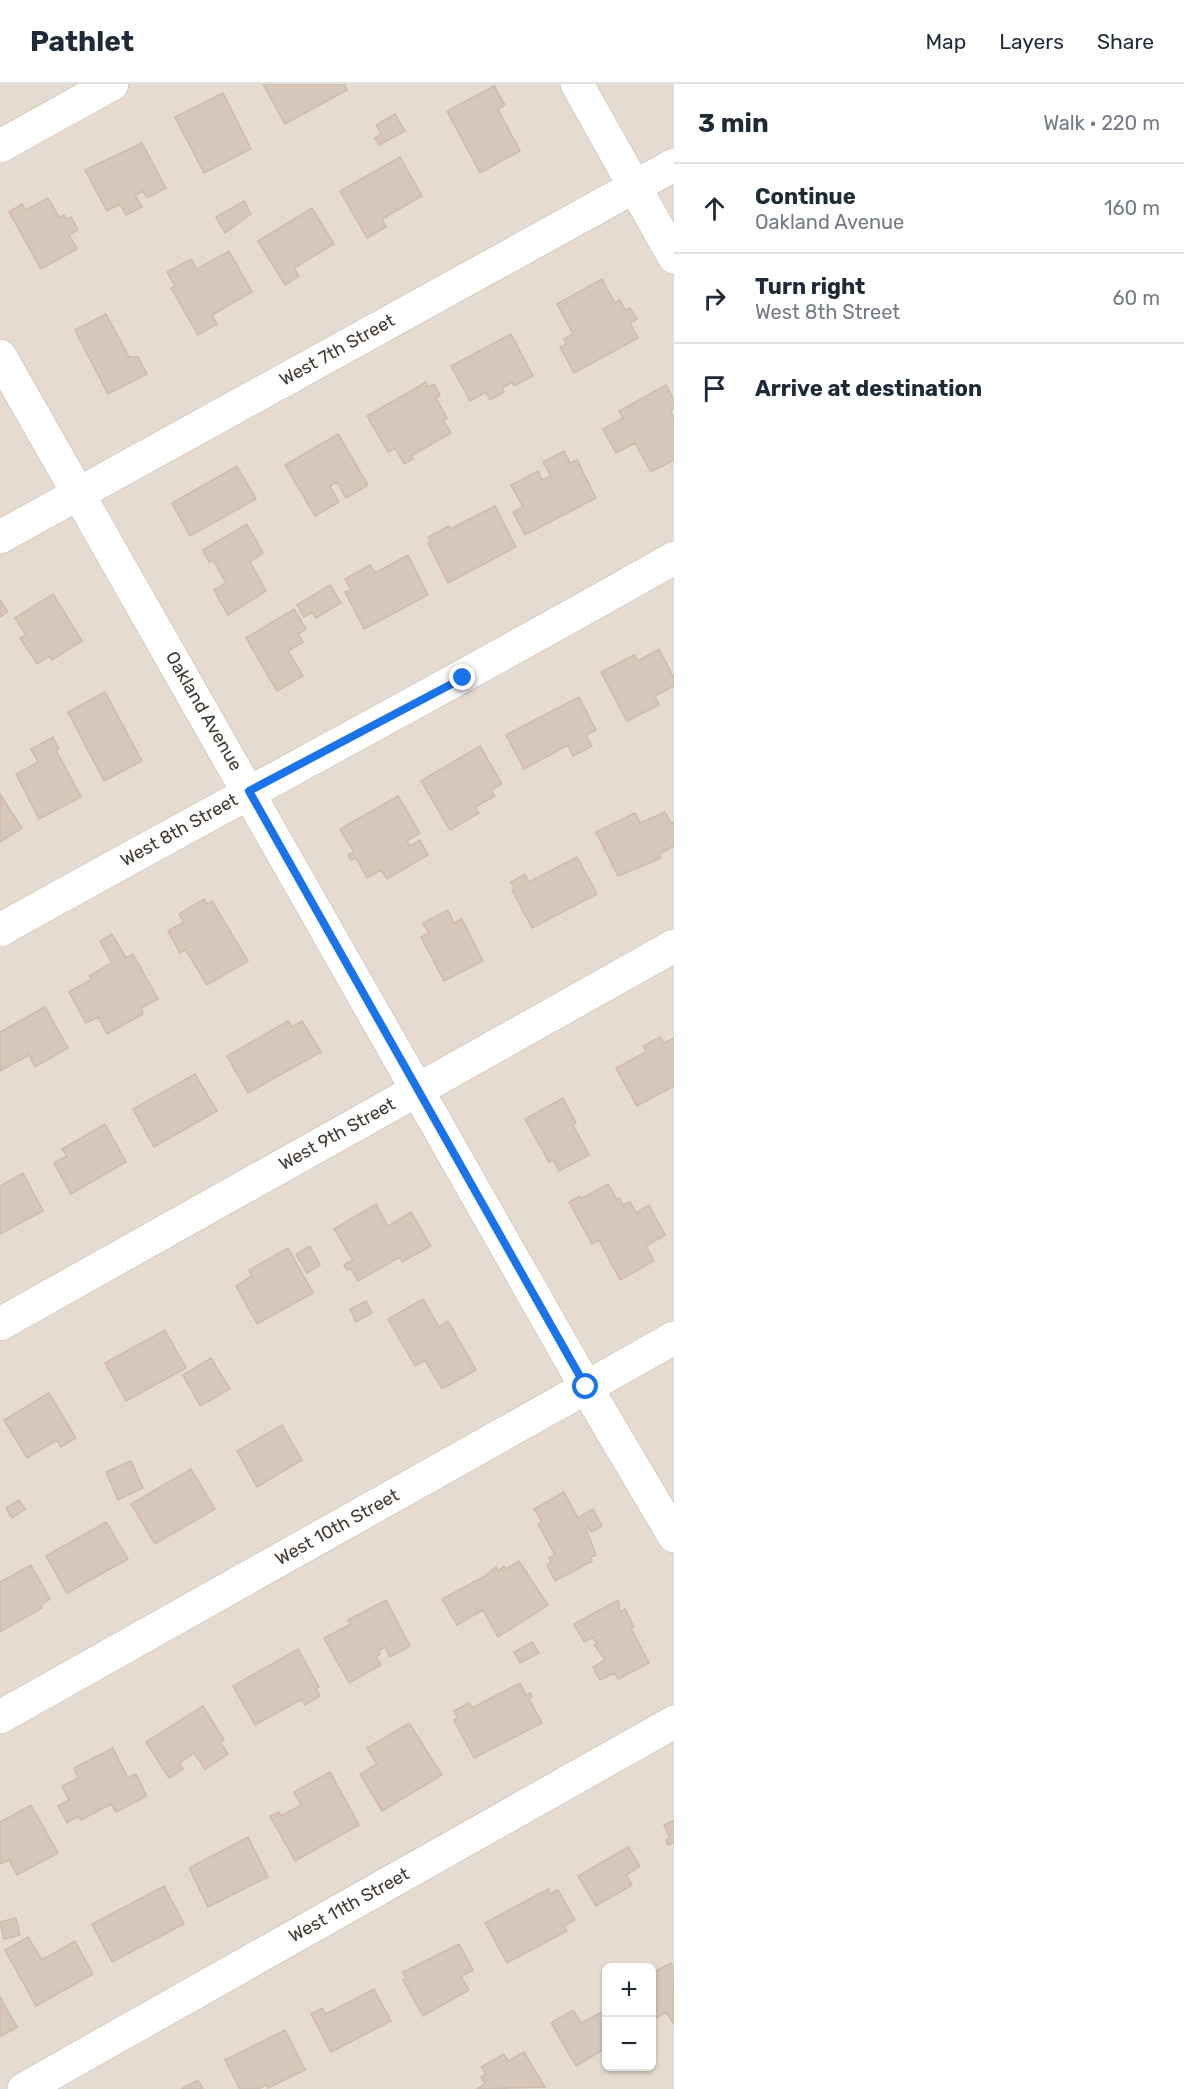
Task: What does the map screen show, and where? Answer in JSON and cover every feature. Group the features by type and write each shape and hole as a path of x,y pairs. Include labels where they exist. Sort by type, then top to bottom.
{"street":[{"path":"0,146 112,84"},
{"path":"577,84 674,257"},
{"name":"West 7th Street","path":"0,537 674,165"},
{"name":"Oakland Avenue","path":"0,356 586,1387 674,1536"},
{"name":"West 8th Street","path":"0,930 249,791 463,678 674,558"},
{"name":"West 9th Street","path":"0,1324 674,946"},
{"name":"West 10th Street","path":"0,1717 674,1338"},
{"name":"West 11th Street","path":"24,2089 674,1722"}],"shaded area":[{"path":"0,84 674,84 674,2089 0,2089"}],"building":[{"path":"263,84 344,84 347,90 285,124"},
{"path":"494,86 505,105 498,109 520,151 480,173 447,111"},
{"path":"223,93 251,149 204,173 175,117"},
{"path":"395,114 405,131 379,145 375,138 381,134 376,125"},
{"path":"142,143 166,188 147,198 143,191 135,195 142,207 126,215 120,204 107,211 85,170"},
{"path":"400,157 422,196 382,219 386,227 367,238 340,191"},
{"path":"48,198 59,217 64,215 66,219 71,217 78,230 69,235 77,249 41,269 9,212 22,204 26,210"},
{"path":"244,201 251,214 225,233 216,217"},
{"path":"312,208 334,244 294,268 299,276 285,285 258,241"},
{"path":"229,251 252,292 212,315 217,324 198,335 171,288 175,286 167,272 191,259 197,269"},
{"path":"602,279 615,303 620,300 625,310 630,308 637,319 630,323 638,338 574,373 560,347 566,344 564,339 573,334 557,304"},
{"path":"106,314 129,357 138,357 147,374 108,394 75,330"},
{"path":"511,334 533,376 514,386 512,382 502,388 504,392 490,400 486,392 470,401 451,366"},
{"path":"426,382 428,387 434,384 440,395 436,398 447,418 443,420 451,433 411,456 413,459 404,464 395,448 388,452 367,416"},
{"path":"666,385 674,400 674,408 670,410 674,418 674,460 651,472 635,443 616,453 603,429 623,418 619,411"},
{"path":"338,434 368,485 346,498 337,482 330,486 339,502 315,516 285,465"},
{"path":"564,451 570,463 577,460 596,498 525,535 513,512 523,507 511,485 538,471 542,480 551,476 543,462"},
{"path":"237,466 256,499 190,536 172,503"},
{"path":"495,506 516,547 448,583 428,543 431,542 428,537 449,526 450,529"},
{"path":"247,524 263,553 250,562 266,591 228,615 214,590 226,583 213,560 209,562 203,550"},
{"path":"408,555 428,595 364,629 345,592 351,590 345,579 370,565 375,573"},
{"path":"330,585 341,603 316,618 312,612 304,617 297,605"},
{"path":"53,594 82,641 52,660 50,656 37,664 20,638 26,635 15,618"},
{"path":"0,600 8,612 0,617"},
{"path":"294,609 306,629 298,634 303,642 288,651 303,676 277,691 246,638"},
{"path":"659,649 674,678 674,686 655,696 659,705 627,721 601,672 634,655 638,661"},
{"path":"105,692 142,761 104,781 68,712"},
{"path":"579,697 596,730 586,735 592,746 573,756 568,745 524,769 506,735"},
{"path":"53,737 59,749 56,750 81,797 39,819 16,774 38,762 31,749"},
{"path":"480,746 502,784 491,790 495,796 475,807 479,813 450,830 421,781"},
{"path":"0,794 22,828 0,842"},
{"path":"398,796 420,833 407,841 410,846 420,840 428,855 387,879 381,870 367,878 356,858 351,860 348,855 354,852 340,829"},
{"path":"665,812 671,823 674,822 674,846 659,854 661,858 618,876 596,832 635,813 640,823"},
{"path":"577,857 597,894 532,928 512,890 515,889 511,882 525,874 529,882"},
{"path":"204,899 207,904 212,901 248,961 207,985 185,949 180,953 168,931 184,922 179,914"},
{"path":"448,910 454,923 462,919 483,961 444,981 421,937 429,933 423,923"},
{"path":"112,934 126,958 133,954 158,999 141,1008 143,1014 107,1034 98,1017 86,1023 69,992 92,979 89,976 112,963 100,941"},
{"path":"45,1007 68,1048 35,1067 29,1055 0,1071 0,1032"},
{"path":"288,1021 292,1027 302,1021 321,1052 248,1093 227,1056"},
{"path":"660,1037 664,1043 674,1038 674,1086 637,1106 616,1068 646,1052 643,1046"},
{"path":"195,1074 217,1111 154,1147 133,1109"},
{"path":"563,1098 576,1123 573,1125 589,1155 559,1171 553,1160 549,1162 525,1119"},
{"path":"105,1124 126,1162 71,1194 54,1163 67,1156 62,1149"},
{"path":"23,1173 43,1211 0,1234 0,1186"},
{"path":"608,1184 617,1200 619,1198 623,1205 630,1202 636,1213 649,1205 665,1235 646,1246 654,1261 620,1280 599,1240 592,1244 569,1202 580,1196 581,1199"},
{"path":"376,1204 388,1226 411,1212 431,1246 402,1262 400,1257 358,1281 351,1269 347,1270 344,1265 353,1260 334,1229"},
{"path":"310,1246 320,1265 307,1273 296,1254"},
{"path":"288,1248 313,1293 257,1324 236,1286 252,1276 249,1270"},
{"path":"423,1299 439,1327 448,1321 476,1370 442,1389 425,1360 415,1366 388,1319"},
{"path":"366,1301 372,1313 356,1322 350,1309"},
{"path":"165,1330 186,1368 126,1401 105,1363"},
{"path":"211,1358 230,1389 200,1406 183,1375"},
{"path":"49,1393 76,1438 61,1447 57,1440 27,1458 4,1420"},
{"path":"282,1425 302,1460 257,1487 237,1451"},
{"path":"131,1461 143,1488 118,1500 106,1472"},
{"path":"191,1469 215,1509 155,1544 131,1504"},
{"path":"564,1492 578,1518 593,1509 602,1526 591,1532 588,1527 586,1529 596,1555 591,1557 592,1561 555,1581 547,1565 551,1562 549,1558 555,1555 538,1524 542,1522 534,1509"},
{"path":"19,1500 25,1509 12,1518 6,1508"},
{"path":"106,1522 128,1559 67,1593 46,1556"},
{"path":"519,1561 548,1605 498,1637 483,1610 457,1625 442,1599 485,1576 496,1567 498,1571 504,1566 506,1569"},
{"path":"31,1565 50,1599 41,1605 42,1608 0,1632 0,1582"},
{"path":"386,1600 410,1646 390,1657 385,1647 378,1651 380,1654 376,1657 381,1665 349,1683 324,1638 351,1624 348,1620"},
{"path":"618,1600 620,1605 618,1606 621,1612 625,1609 634,1627 631,1628 649,1663 618,1679 614,1673 600,1680 593,1667 605,1660 594,1645 597,1644 593,1637 584,1642 574,1624"},
{"path":"532,1642 539,1653 520,1663 514,1652"},
{"path":"298,1649 319,1687 316,1689 320,1696 305,1705 302,1699 255,1725 233,1686"},
{"path":"520,1683 526,1695 530,1693 532,1697 529,1699 542,1723 474,1758 454,1720 458,1718 454,1711 469,1703 472,1708"},
{"path":"203,1706 224,1740 220,1742 228,1754 205,1769 194,1753 180,1763 183,1769 169,1778 146,1742"},
{"path":"409,1723 442,1775 382,1811 360,1774 377,1764 367,1748"},
{"path":"113,1748 128,1778 136,1774 147,1796 116,1812 111,1804 81,1820 78,1816 67,1823 58,1806 69,1800 62,1786 78,1778 74,1768"},
{"path":"330,1772 359,1825 295,1861 270,1816 279,1812 281,1816 301,1805 294,1792"},
{"path":"31,1805 58,1853 17,1875 9,1860 0,1864 0,1822"},
{"path":"674,1820 674,1843 668,1845 666,1840 670,1838 664,1825"},
{"path":"248,1837 268,1877 208,1907 189,1868"},
{"path":"628,1847 640,1866 626,1875 632,1885 596,1906 578,1876"},
{"path":"164,1886 184,1924 112,1962 92,1924"},
{"path":"548,1889 550,1894 558,1890 575,1920 564,1926 567,1931 507,1963 485,1923"},
{"path":"16,1918 20,1935 4,1939 0,1922"},
{"path":"28,1937 42,1960 75,1941 93,1974 36,2006 5,1950"},
{"path":"459,1944 473,1970 461,1977 469,1990 423,2016 403,1980 406,1979 403,1972"},
{"path":"671,1963 674,1967 673,2023 666,2012 656,2018 656,1971"},
{"path":"374,1989 391,2021 331,2052 311,2014 322,2008 326,2014"},
{"path":"0,1997 17,2027 0,2037"},
{"path":"573,2010 581,2023 602,2012 602,2050 576,2066 551,2023"},
{"path":"285,2030 305,2070 268,2088 267,2085 258,2089 240,2089 225,2060"},
{"path":"524,2052 545,2087 477,2089 485,2084 481,2077 486,2074 481,2067 504,2054 508,2061"},
{"path":"198,2080 203,2089 181,2089"}],"route":[{"path":"463,678 249,791 586,1387"}]}
